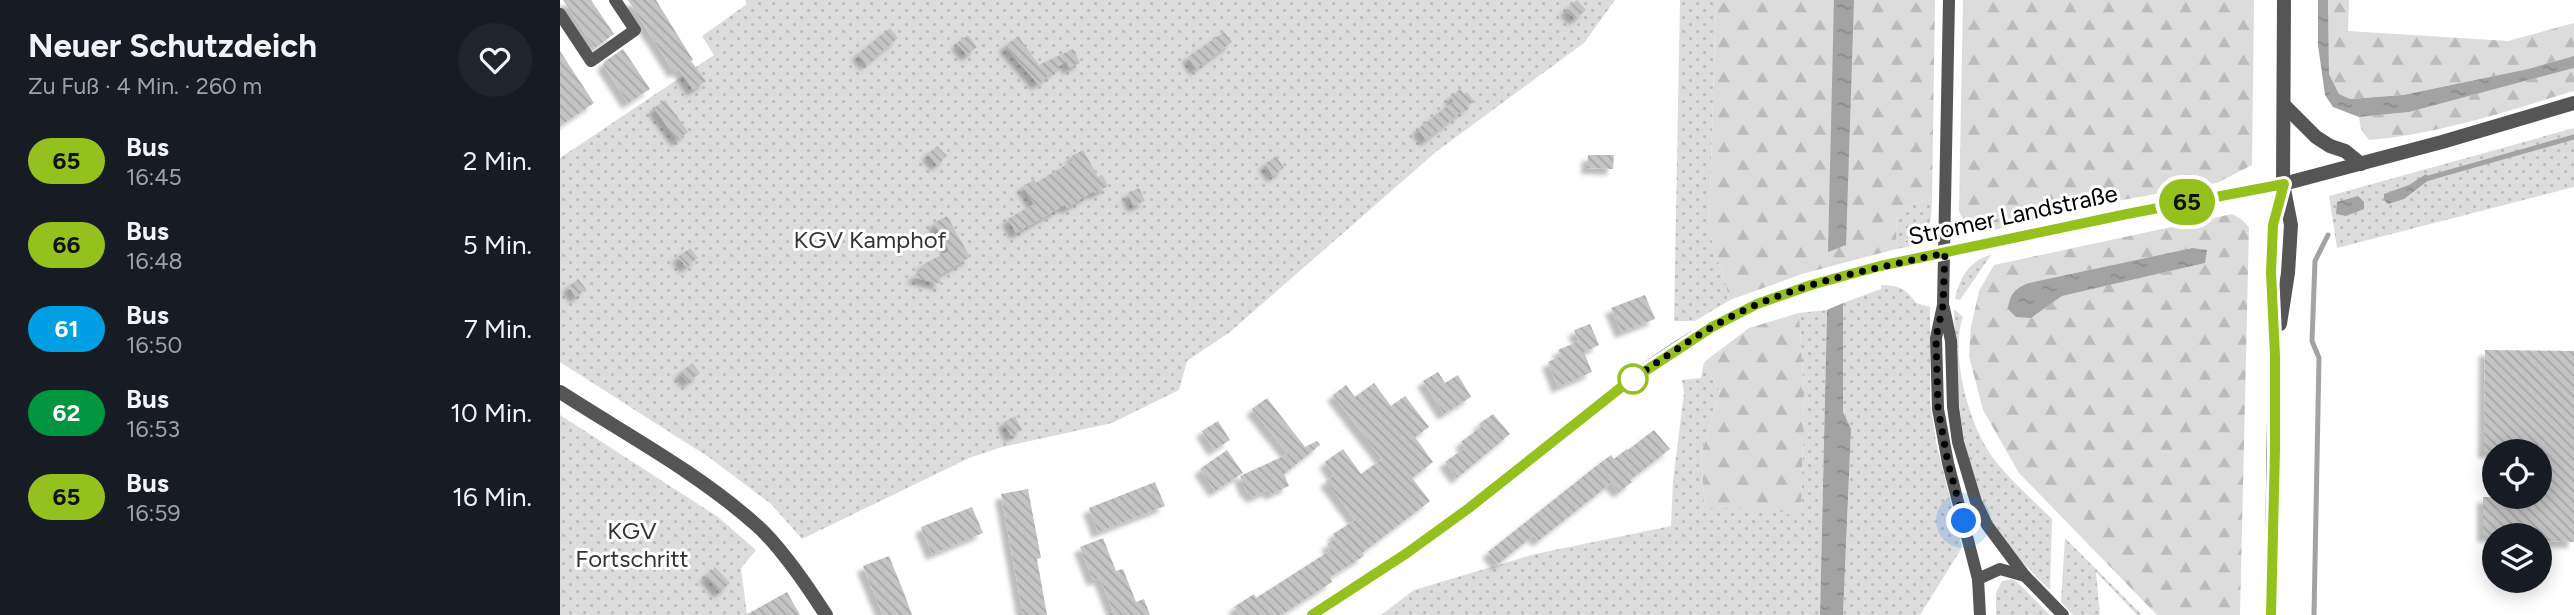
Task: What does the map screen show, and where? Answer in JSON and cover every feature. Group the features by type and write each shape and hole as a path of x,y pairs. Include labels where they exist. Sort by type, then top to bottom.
{"street":[{"path":"560,14 591,61 635,30 615,0"},
{"path":"1949,0 1945,253 1943,305 1936,338 1938,408 1948,463 1979,579 1980,615"},
{"path":"2271,615 2275,356 2271,273 2273,225 2284,184 2284,0"},
{"name":"Stromer Landstraße","path":"1312,615 1407,553 1469,508 1624,385 1712,327 1757,304 1811,285 1880,266 2284,184 2574,103"},
{"path":"2284,105 2316,137 2345,151 2361,164"},
{"path":"1943,305 1951,341 1953,407 1958,443 1976,502 1987,525 2025,576 2063,615"},
{"path":"560,392 702,482 756,524 806,584 826,615"},
{"path":"1979,579 2000,569 2025,576"}],"green space":[{"name":"KGV Kamphof","path":"745,0 1615,0 1584,43 1437,151 1230,332 1187,361 1179,390 1112,423 1002,447 969,458 802,539 771,504 710,458 560,362 560,158 714,55 702,36 747,4"},
{"path":"1680,0 1716,0 1709,230 1730,300 1695,321 1674,321"},
{"path":"1716,0 1935,0 1932,198 1897,210 1896,249 1802,274 1730,300 1709,230"},
{"path":"1963,0 2254,0 2252,165 2217,183 2117,201 1990,231 1968,231 1959,211"},
{"path":"2328,0 2349,0 2348,31 2508,41 2574,23 2574,56 2528,69 2403,95 2349,99 2339,94 2329,74"},
{"path":"2574,68 2574,91 2498,114 2421,133 2369,140 2361,129 2359,117 2409,112"},
{"path":"2574,128 2574,187 2337,248 2329,196"},
{"path":"1932,198 1931,218 1922,239 1915,244 1896,249 1897,210"},
{"path":"2232,214 2249,227 2240,615 2157,615 2019,473 1983,410 1969,356 1971,327 1979,291 1994,265","holes":["2192,248 2205,263 2062,296 2031,318 2029,283"]},
{"path":"1991,255 1960,300 1955,299 1966,271 1977,261"},
{"path":"1881,285 1902,289 1916,303 1930,307 1930,401 1936,442 1961,543 1961,549 1920,615 1843,615 1851,430 1843,412 1843,303 1881,289"},
{"path":"1954,309 1963,317 1960,367 1968,405 1981,438 2003,470 2052,519 2050,590 2014,554 1995,530 1978,493 1968,459 1961,417"},
{"path":"1827,310 1820,615 1381,615 1414,590 1535,554 1671,526 1673,481 1684,393 1682,380 1701,378 1704,362 1720,392 1701,455 1705,507 1774,509 1801,518 1804,392 1799,313"},
{"path":"1799,313 1804,392 1801,519 1774,509 1705,508 1701,455 1720,392 1704,362 1749,328"},
{"name":"KGV Fortschritt","path":"560,415 718,517 756,550 741,568 747,615 560,615"},
{"path":"2065,538 2142,615 2137,615 2096,572 2100,615 2073,615 2061,602"},
{"path":"2012,579 2050,615 1996,615 1996,593 2002,581"}],"water":[{"path":"1834,0 1854,0 1846,245 1828,252"},
{"path":"2318,0 2328,0 2329,74 2339,94 2350,99 2403,95 2528,69 2574,56 2574,68 2409,112 2359,117 2333,107 2325,95 2318,45"},
{"path":"2426,174 2430,179 2404,199 2388,204 2384,200 2384,194 2409,185"},
{"path":"2358,196 2364,202 2364,209 2346,216 2336,214 2337,202"},
{"path":"2192,248 2207,250 2205,263 2062,296 2031,318 2016,317 2008,309 2014,292 2029,283"},
{"path":"1843,303 1843,412 1851,429 1843,615 1820,615 1827,310"}],"building":[{"path":"563,0 591,0 614,34 595,48"},
{"path":"628,0 656,0 693,60 691,61 706,81 693,90 679,69 674,72"},
{"path":"1577,0 1586,10 1575,19 1566,10"},
{"path":"890,28 898,38 866,64 858,54"},
{"path":"1224,32 1232,42 1196,69 1188,57"},
{"path":"968,35 977,47 967,55 957,43"},
{"path":"1018,36 1039,65 1073,49 1080,63 1069,68 1066,61 1038,84 1005,46"},
{"path":"623,49 650,89 628,103 604,66 604,62"},
{"path":"560,51 594,103 560,126"},
{"path":"1460,89 1464,94 1467,92 1474,101 1426,140 1418,129 1454,101 1451,97"},
{"path":"665,100 688,132 677,140 654,108"},
{"path":"937,146 947,156 937,165 928,154"},
{"path":"1083,150 1098,177 1102,175 1108,186 1095,193 1094,191 1067,208 1065,205 1016,233 1008,219 1034,204 1023,186 1034,180 1036,183 1074,160 1072,156"},
{"path":"1588,155 1614,155 1613,169 1587,168"},
{"path":"1276,156 1284,168 1273,176 1265,164"},
{"path":"1139,188 1145,201 1133,206 1128,193"},
{"path":"947,216 970,257 938,276 942,284 912,277 925,269 922,265 949,251 934,223"},
{"path":"690,248 698,258 686,267 678,257"},
{"path":"578,279 586,289 576,297 568,287"},
{"path":"1645,295 1655,319 1621,332 1611,308"},
{"path":"1590,324 1599,345 1584,352 1592,372 1558,387 1548,362 1561,356 1558,350 1579,341 1574,330"},
{"path":"2485,350 2574,351 2574,542 2552,541 2552,523 2483,523 2483,509 2552,509 2552,439 2484,439"},
{"path":"692,363 700,373 688,382 680,373"},
{"path":"1438,372 1445,383 1458,375 1471,397 1444,414 1423,381"},
{"path":"1374,383 1391,406 1405,396 1429,427 1415,437 1433,462 1412,478 1430,501 1362,553 1364,556 1330,577 1332,582 1281,615 1240,615 1234,607 1254,594 1256,598 1331,550 1327,544 1336,539 1333,534 1355,520 1326,481 1334,475 1325,462 1343,449 1361,474 1382,459 1333,395 1346,385 1355,397"},
{"path":"1267,398 1305,447 1317,441 1320,445 1284,474 1289,486 1271,494 1269,490 1252,497 1249,491 1247,493 1240,476 1288,454 1252,409"},
{"path":"1493,414 1510,434 1457,478 1445,462 1465,448 1461,442"},
{"path":"1015,416 1022,430 1011,436 1004,422"},
{"path":"1218,421 1230,440 1214,450 1202,431"},
{"path":"1654,430 1670,449 1619,492 1611,483 1538,541 1534,535 1498,564 1488,552 1611,455 1614,459"},
{"path":"1227,450 1243,473 1215,491 1200,469"},
{"path":"1155,482 1165,506 1098,532 1089,508"},
{"path":"1028,489 1041,558 1037,559 1047,615 1023,615 1001,494"},
{"path":"972,507 983,533 932,554 921,527"},
{"path":"1103,538 1116,571 1123,569 1136,602 1144,599 1150,615 1105,615 1113,611 1100,578 1093,580 1080,547"},
{"path":"889,556 912,615 883,615 868,579 863,566"},
{"path":"715,567 730,583 720,592 706,576"},
{"path":"787,592 800,615 746,615"}],"waterway":[{"path":"2425,179 2574,137"},
{"path":"2314,615 2319,358 2312,341 2315,261 2328,235"}],"bus line":[{"name":"65","path":"1312,615 1407,553 1469,508 1624,385 1679,347 1757,304 1811,285 1880,266 2284,184 2273,225 2271,273 2275,356 2275,450 2271,615"}],"route":[{"path":"1633,379 1624,385 1679,347 1757,304 1811,285 1880,266 1945,253 1943,305 1936,338 1938,408 1948,463 1964,521"}]}
